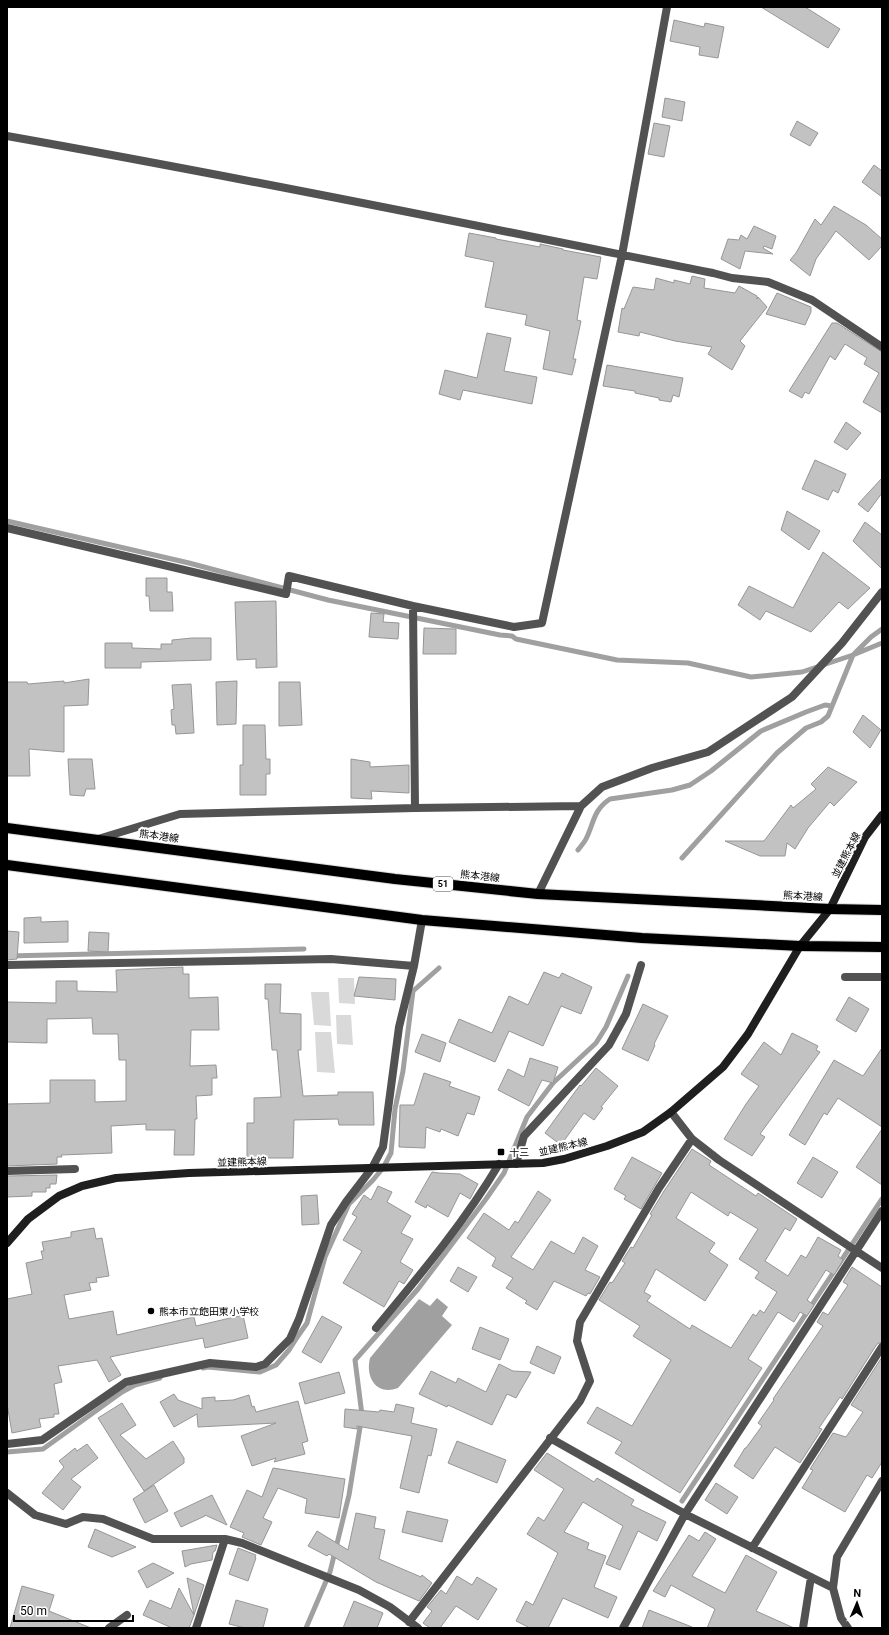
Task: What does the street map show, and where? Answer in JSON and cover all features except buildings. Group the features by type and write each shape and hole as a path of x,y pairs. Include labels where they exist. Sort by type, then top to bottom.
{"main road":[{"name":"並建熊本線","path":"7,1243 28,1219 60,1196 82,1186 116,1178 189,1173 544,1163 607,1146 643,1132 671,1112 723,1067 748,1034 800,946 830,909 865,837 882,815"},
{"name":"熊本港線","path":"7,828 395,879 538,894 830,909 882,910"},
{"path":"7,866 422,920 642,938 800,946 882,947"}],"street":[{"path":"7,528 286,594 288,576 413,606 514,627 542,623 622,255 667,7"},
{"path":"7,136 114,154 732,278 768,282 812,300 882,347"},
{"path":"538,894 582,806 602,787 652,768 708,752 792,697 842,643 882,592"},
{"path":"413,606 415,808"},
{"path":"95,840 180,814 415,808 582,806"},
{"path":"7,1444 42,1440 126,1382 210,1363 256,1366 265,1364 290,1339 331,1225 346,1202 372,1168 383,1147 399,1028 414,966 422,920"},
{"path":"7,965 331,959 414,966"},
{"path":"515,1164 524,1136 609,1045 626,1014 641,965"},
{"path":"845,977 882,978"},
{"path":"671,1112 692,1139 719,1160 882,1268"},
{"path":"409,1622 580,1401 590,1381 577,1341 580,1322 659,1188 692,1139"},
{"path":"376,1328 435,1258 482,1193 500,1164"},
{"path":"7,1171 75,1169"},
{"path":"623,1628 685,1514 882,1211"},
{"path":"752,1548 882,1346"},
{"path":"550,1438 685,1514 833,1588"},
{"path":"848,1628 841,1618 833,1588 837,1557 882,1481"},
{"path":"7,1493 35,1515 66,1524 83,1517 103,1519 153,1540 225,1539 242,1543 360,1590 390,1607 418,1628"},
{"path":"196,1628 225,1539"},
{"path":"803,1628 811,1577"},
{"path":"109,1628 127,1615"}],"shaded area":[{"path":"338,978 354,978 355,1004 339,1003"},
{"path":"311,992 329,992 331,1026 314,1025"},
{"path":"336,1015 351,1015 353,1045 337,1044"},
{"path":"315,1032 331,1032 335,1073 317,1072"},
{"path":"437,1298 448,1307 442,1316 452,1325 398,1388 384,1390 374,1384 369,1372 370,1358 419,1299 430,1306"}],"waterway":[{"path":"7,521 189,563 328,600 500,635 512,636 516,639 617,660 688,663 751,677 802,672 853,655 882,643"},
{"path":"682,858 777,753 806,728 821,722 828,716 853,655 871,637 882,629"},
{"path":"578,850 586,839 597,812 604,803 610,799 672,790 690,785 711,771 761,731 825,705 832,706"},
{"path":"7,956 304,949"},
{"path":"203,1368 208,1367 260,1372 276,1365 289,1350 307,1323 325,1257 349,1204 383,1168 391,1153 395,1109 403,1071 413,991 439,968"},
{"path":"306,1628 330,1572 349,1495 362,1415 355,1360 418,1289 486,1199 504,1173 527,1117 553,1083 596,1043 606,1027 628,976"},
{"path":"682,1501 882,1199"},
{"path":"7,1452 43,1449 122,1392 135,1385 160,1378"}],"place":[{"name":"十三","path":"501,1152"},
{"name":"熊本市立飽田東小学校","path":"151,1311"}]}
